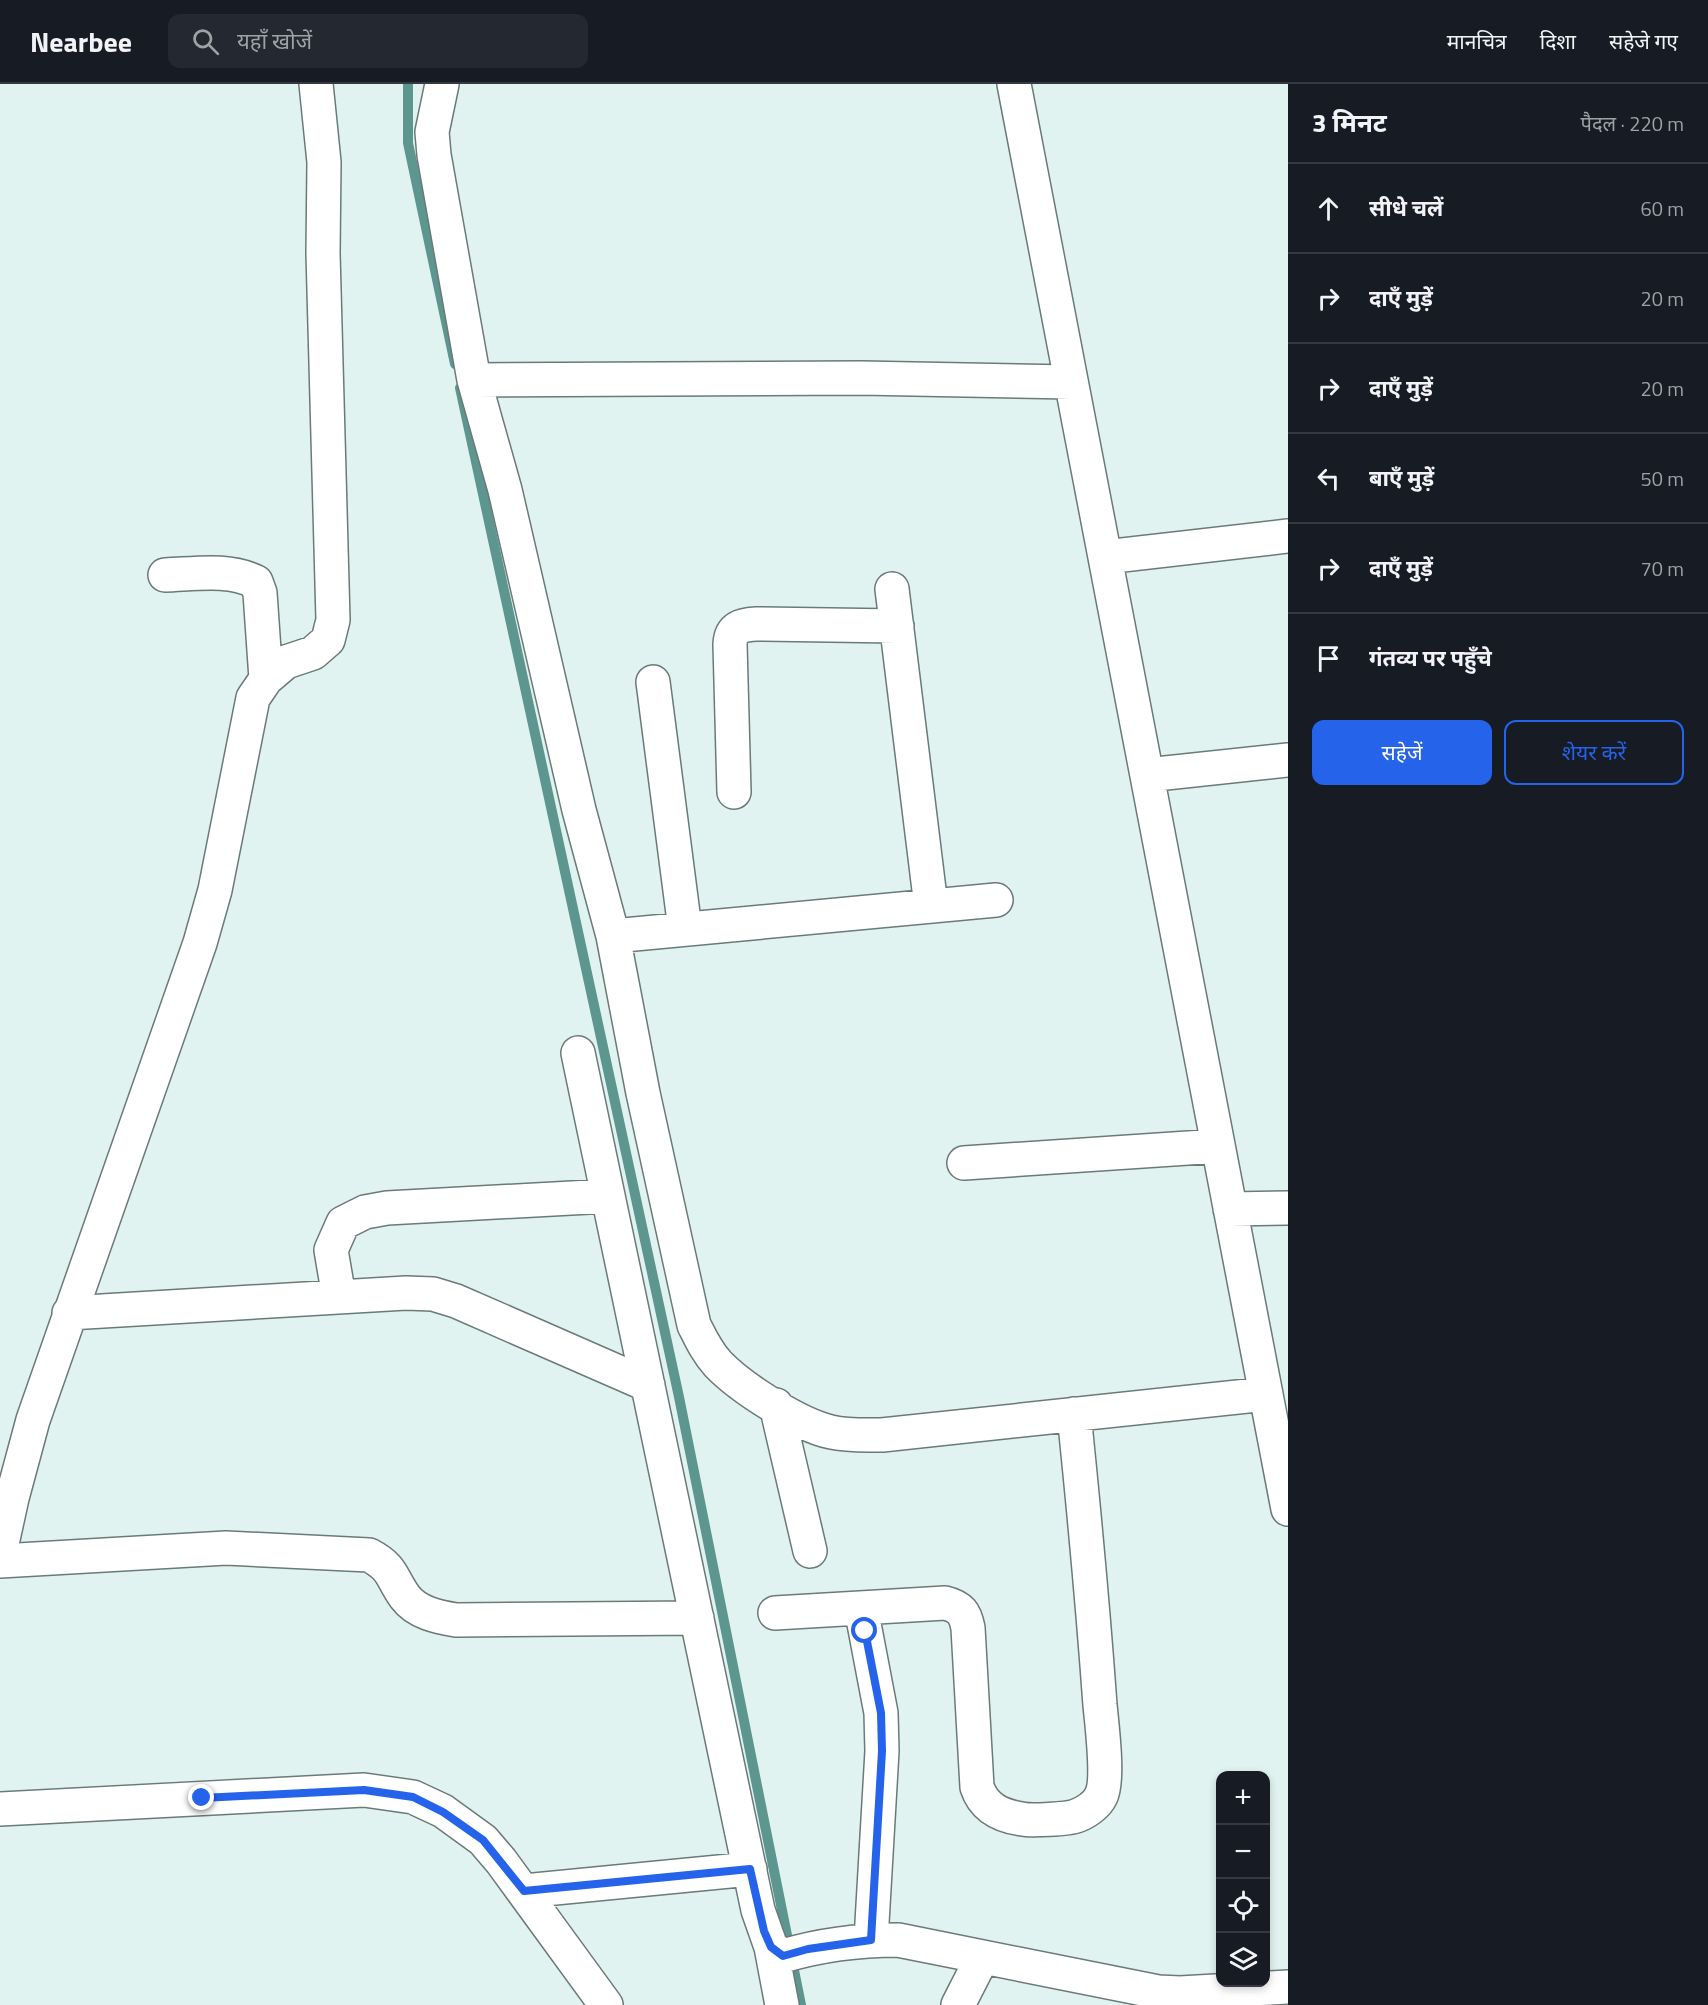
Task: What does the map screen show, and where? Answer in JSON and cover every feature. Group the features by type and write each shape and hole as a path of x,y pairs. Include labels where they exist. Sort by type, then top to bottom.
{"street":[{"path":"0,1553 33,1420 200,943 215,890 253,698 266,679 286,662 313,652 328,640 333,620 323,253 324,162 316,84"},
{"path":"442,84 432,132 434,155 474,380 505,490 579,810 613,936 643,1093 694,1325 705,1348 719,1365 749,1389 807,1425 852,1435 882,1435 1266,1394"},
{"path":"1014,84 1266,1394 1280,1427 1288,1509"},
{"path":"474,380 861,378 1071,382"},
{"path":"1105,557 1288,536"},
{"path":"165,574 230,573 256,582 261,593 266,679"},
{"path":"892,589 931,906"},
{"path":"734,792 730,644 733,631 738,627 756,624 897,626"},
{"path":"653,682 685,929"},
{"path":"1147,775 1288,760"},
{"path":"613,936 996,900"},
{"path":"578,1053 758,1910 787,1950 782,2005"},
{"path":"964,1163 1218,1146"},
{"path":"339,1297 331,1250 343,1223 365,1212 387,1208 608,1196"},
{"path":"1230,1209 1288,1208"},
{"path":"69,1313 406,1293 433,1294 456,1301 648,1385"},
{"path":"776,1405 810,1551"},
{"path":"775,1613 945,1603 957,1606 966,1615 968,1628 977,1787 981,1799 990,1808 1003,1815 1025,1820 1076,1817 1091,1808 1101,1796 1105,1768 1095,1633 1074,1414"},
{"path":"0,1561 226,1548 369,1555 384,1563 406,1598 418,1609 434,1616 456,1620 697,1618"},
{"path":"861,1608 881,1713 882,1751 871,1940"},
{"path":"0,1809 364,1790 413,1797 443,1812 483,1840 524,1891 606,2005"},
{"path":"524,1891 750,1869"},
{"path":"787,1950 871,1940 898,1940 1158,1992 1180,1993 1288,1987"},
{"path":"957,2005 982,1958"}],"waterway":[{"path":"408,84 408,143 455,364"},
{"path":"460,388 679,1397 801,2005"}],"route":[{"path":"202,1798 364,1790 413,1797 443,1812 483,1840 524,1891 750,1869 764,1931 771,1947 783,1956 808,1949 871,1940 882,1751 881,1713 865,1631"}]}
